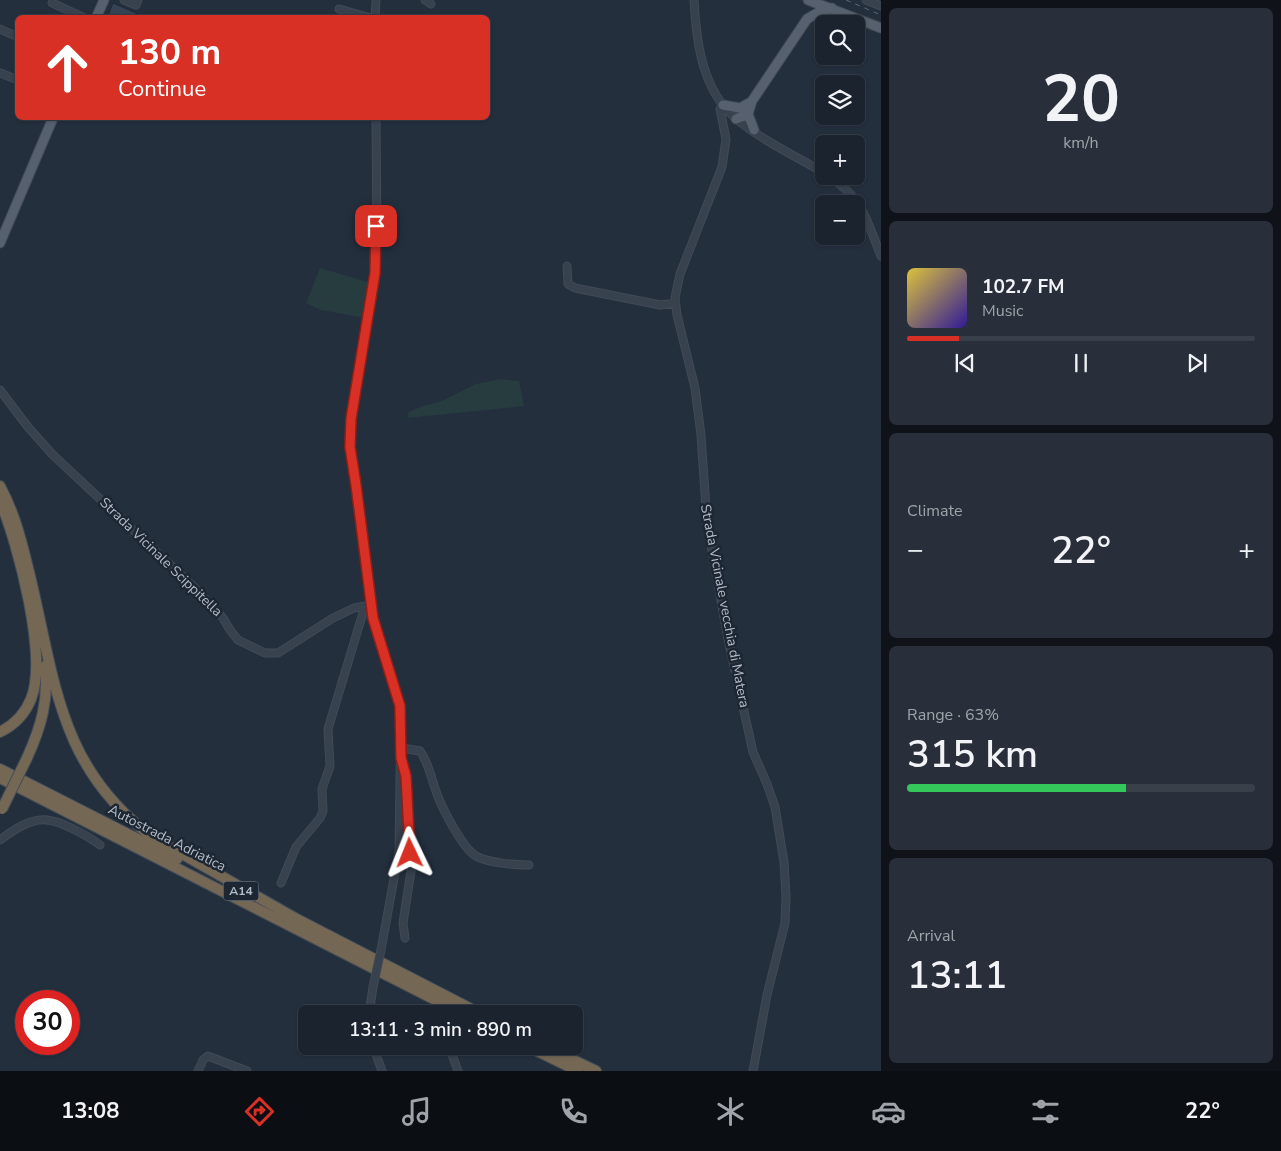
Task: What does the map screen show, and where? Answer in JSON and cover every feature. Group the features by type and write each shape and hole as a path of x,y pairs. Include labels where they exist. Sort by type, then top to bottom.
{"highway":[{"path":"0,486 17,522 47,678 45,711 40,729 1,810"},
{"path":"0,501 44,640 67,727 93,777 114,804 136,824 173,850 295,918"},
{"path":"0,732 20,717 32,698 36,669 33,603"},
{"name":"Autostrada Adriatica","path":"0,769 464,1005"},
{"name":"Autostrada Adriatica","path":"0,778 445,1005"},
{"path":"0,783 79,819"},
{"path":"545,1055 578,1071"},
{"path":"563,1055 596,1071"}],"main road":[{"path":"97,15 104,0"},
{"path":"803,0 810,13"},
{"path":"736,119 744,116 749,105 804,23 810,13 812,1 881,28"},
{"path":"810,13 832,8"},
{"path":"723,105 740,108 749,105"},
{"path":"749,105 748,118 754,130"},
{"path":"0,243 52,120"}],"street":[{"path":"124,0 136,5 138,0"},
{"path":"375,15 376,0"},
{"name":"Strada Vicinale vecchia di Matera","path":"694,0 700,57 711,84 723,105 720,109 726,147 722,167 677,283 675,303 695,388 701,435 707,523 728,639 753,752 775,807 784,862 786,896 785,923 767,995 753,1071"},
{"path":"866,0 881,6"},
{"path":"52,3 78,15"},
{"path":"339,9 360,15"},
{"path":"0,29 15,36"},
{"path":"0,74 15,79"},
{"path":"723,105 736,119 815,167"},
{"path":"370,1005 399,851 401,758 400,706 368,606 349,440 375,273 377,243 376,120"},
{"path":"841,185 860,204 881,256"},
{"path":"567,266 566,281 575,288 660,305 675,303"},
{"name":"Strada Vicinale Scippitella","path":"0,390 28,428 52,454 195,588 223,618 238,640 261,652 274,654 305,637 333,618 354,608 368,606"},
{"path":"281,883 296,847 320,818 323,811 322,789 330,766 328,729 368,606"},
{"path":"401,748 420,751 426,759 441,802 466,846 475,856 508,865 529,865"},
{"path":"401,758 406,776 411,871 403,923 405,938"},
{"path":"0,840 26,824 48,819 78,832 100,845"},
{"path":"376,1055 382,1071"},
{"path":"452,1055 458,1071"},
{"path":"198,1071 203,1060 208,1056 247,1071"}],"green space":[{"path":"320,268 371,283 365,318 321,310 306,303"},
{"path":"500,379 519,381 524,406 407,418 409,412 423,406 442,401 476,384"}],"building":[{"path":"113,3 140,15 108,15"}],"railway":[{"path":"846,0 881,15"}],"route":[{"path":"376,226 375,273 351,419 349,434 350,454 356,485 373,618 400,706 401,758 406,776 410,853"}]}
